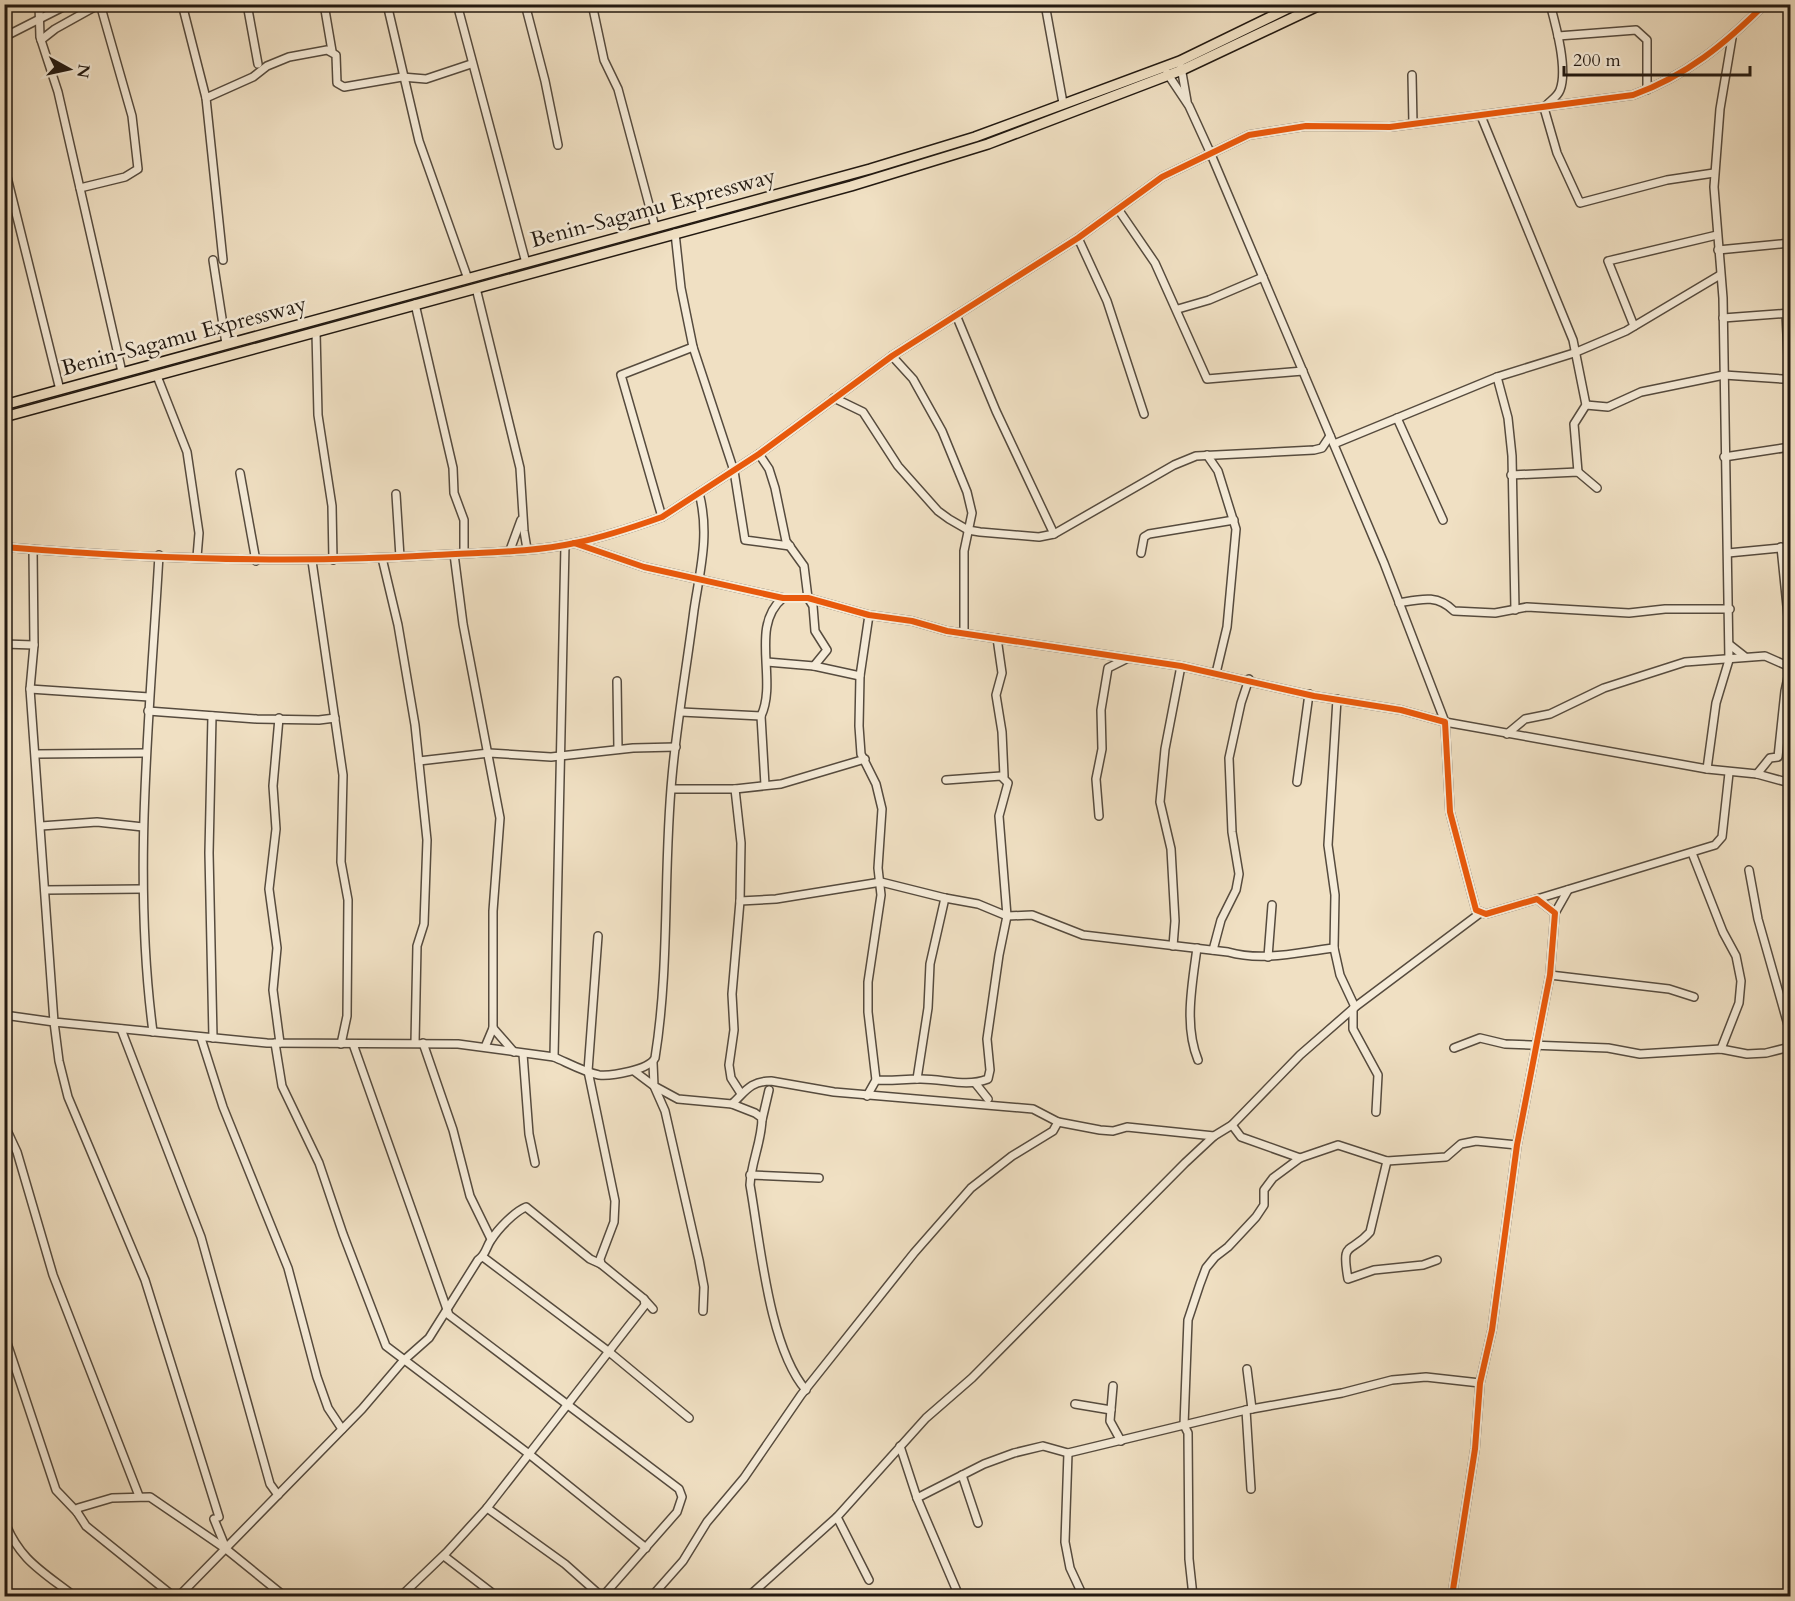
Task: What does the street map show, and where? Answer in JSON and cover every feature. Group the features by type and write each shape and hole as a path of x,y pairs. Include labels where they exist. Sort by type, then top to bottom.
{"highway":[{"path":"1181,66 1297,4"},
{"path":"4,417 851,186 988,144 1181,66 1322,4"},
{"name":"Benin-Sagamu Expressway","path":"5,404 870,169 975,137 1063,103 1166,71"}],"street":[{"path":"39,4 38,20 41,40 58,92 122,372"},
{"path":"41,40 100,4"},
{"path":"100,4 127,89"},
{"path":"80,188 126,177 138,170 132,116 100,4"},
{"path":"182,4 206,98 223,260"},
{"path":"247,4 258,64"},
{"path":"324,4 332,51 338,59 336,79 339,86 362,86 402,76 426,79 471,64"},
{"path":"387,4 419,141 468,279"},
{"path":"525,4 558,145"},
{"path":"592,4 604,60 618,90 655,227"},
{"path":"1045,4 1063,103"},
{"path":"1544,108 1557,96 1561,88 1558,36 1550,4"},
{"path":"4,547 256,561 382,558 527,549 574,543 662,517 759,454 892,356 1078,238 1162,177 1210,152 1249,135 1306,126 1390,127 1623,97 1647,90 1694,67 1732,38 1765,4"},
{"path":"459,5 471,64 526,263"},
{"path":"4,38 66,6 67,23"},
{"path":"1558,36 1636,30 1647,40 1647,90"},
{"path":"1707,770 1716,703 1729,660 1730,645 1724,457 1723,318 1714,173 1720,109 1732,38"},
{"path":"206,98 253,77 274,63 289,57 332,51"},
{"path":"1181,66 1188,106"},
{"path":"1166,71 1188,106 1210,152 1334,444 1445,722 1450,812 1479,914"},
{"path":"1412,75 1413,124"},
{"path":"1544,108 1557,153 1580,203 1667,180 1714,173"},
{"path":"1481,116 1573,340 1586,405 1574,424 1578,472"},
{"path":"4,165 60,390"},
{"path":"1118,209 1155,263 1178,309 1207,379 1303,371"},
{"path":"675,233 681,288 693,347 734,471 745,540 790,546"},
{"path":"1634,326 1608,261 1717,235"},
{"path":"1078,238 1107,301 1144,414"},
{"path":"1718,250 1791,243"},
{"path":"213,260 226,344"},
{"path":"1334,444 1497,377 1574,353 1634,326 1720,275"},
{"path":"1178,309 1209,300 1263,277"},
{"path":"476,288 520,468 522,518 527,549"},
{"path":"415,304 453,468 454,493 464,520 464,553"},
{"path":"1586,405 1608,407 1641,392 1724,375 1783,379 1790,377 1788,313 1761,313 1723,318"},
{"path":"956,315 996,411 1054,534"},
{"path":"316,332 318,415 332,506 333,560"},
{"path":"662,517 621,375 693,347"},
{"path":"892,356 913,379 942,431 967,492 972,513 963,569 964,633"},
{"path":"158,376 187,452 200,532 197,557"},
{"path":"1497,377 1508,418 1515,610"},
{"path":"834,398 863,412 898,466 938,511 968,530 1039,537 1054,534 1174,465 1207,455 1314,450 1322,448 1330,436"},
{"path":"1397,418 1443,520"},
{"path":"1724,457 1791,447"},
{"path":"759,454 772,477 783,528 790,546 804,566 808,598 813,606 815,631 827,650 814,666"},
{"path":"1207,455 1218,471 1236,529 1227,627 1216,672"},
{"path":"1511,473 1578,472 1597,488"},
{"path":"240,473 256,561"},
{"path":"1511,473 1511,601"},
{"path":"396,494 400,557"},
{"path":"699,494 705,533 704,558 676,747 672,789 665,964 653,1063 654,1086 665,1111 699,1260 704,1287 703,1311"},
{"path":"510,550 522,518"},
{"path":"1141,553 1144,537 1149,534 1234,520"},
{"path":"574,543 644,567 783,598 808,598 869,615 964,633 1216,672 1309,694 1401,710 1445,722 1507,734 1707,770 1757,774 1791,783"},
{"path":"554,1057 565,544"},
{"path":"1781,547 1791,636"},
{"path":"1728,553 1791,547"},
{"path":"33,549 34,645 30,689 54,1022 59,1061 68,1097 141,1268 226,1549"},
{"path":"454,554 465,635 500,818 492,911 493,1028 485,1047"},
{"path":"153,1032 142,889 148,711 159,555"},
{"path":"382,558 398,625 419,760 427,840 424,924 417,946 419,1043 453,1130 470,1196 491,1239"},
{"path":"312,561 343,775 341,862 348,900 347,1016 341,1044"},
{"path":"1399,603 1432,597 1445,602 1454,611 1495,613 1527,607 1629,613 1665,609 1730,609"},
{"path":"765,785 761,716 767,662 766,624 772,607 783,598"},
{"path":"867,1096 876,1080 868,1012 868,982 881,882 878,868 882,809 876,784 861,754 859,726 860,676 867,644 869,615"},
{"path":"876,1080 899,1082 917,1079 976,1084 988,1079 990,1070 987,1039 1007,916 999,822 1008,783 1004,776 1002,732 996,695 1002,673 997,638"},
{"path":"4,644 34,645"},
{"path":"1730,645 1744,656"},
{"path":"1507,734 1525,719 1550,714 1604,688 1639,675 1685,662 1765,656 1791,667 1785,692 1778,757 1770,758 1757,774"},
{"path":"1099,816 1096,779 1102,749 1100,722 1104,679 1108,668 1126,659"},
{"path":"767,662 814,666 860,676"},
{"path":"1173,945 1175,921 1171,849 1160,802 1166,748 1181,666"},
{"path":"1213,950 1221,920 1236,890 1239,874 1232,832 1229,758 1240,703 1249,679"},
{"path":"617,681 618,749"},
{"path":"30,689 149,697"},
{"path":"1297,782 1309,694"},
{"path":"1337,699 1328,845 1335,895 1334,948 1340,975 1354,1008 1353,1029 1378,1075 1376,1112"},
{"path":"148,711 212,716 319,720 335,718"},
{"path":"681,712 761,716"},
{"path":"212,716 209,864 213,1038"},
{"path":"279,718 273,786 276,829 270,889 277,948 273,990 282,1086 319,1163 343,1234 386,1346 529,1454 646,1548"},
{"path":"419,760 489,753 560,756 618,749 676,747"},
{"path":"36,754 146,753"},
{"path":"672,789 735,789 781,784 831,771 865,759"},
{"path":"749,1596 837,1517 932,1413 972,1378 1214,1136 1232,1125 1280,1074 1354,1008 1479,914 1568,890 1715,845 1722,837 1729,773"},
{"path":"946,780 1004,776"},
{"path":"735,789 741,843 740,901 732,994 734,1030 729,1065 731,1078 740,1092"},
{"path":"40,825 97,822 143,827"},
{"path":"1692,853 1723,932 1736,956 1741,981 1739,1003 1721,1048"},
{"path":"1749,870 1758,919 1791,1032"},
{"path":"740,901 776,899 881,882 978,904 1007,916 1032,915 1083,935 1213,950 1246,957 1268,957 1334,948"},
{"path":"45,890 142,889"},
{"path":"1452,1596 1475,1449 1480,1383 1492,1330 1517,1145 1550,975 1555,913 1568,890"},
{"path":"917,1079 928,1008 930,964 945,898"},
{"path":"1537,899 1555,913"},
{"path":"1268,957 1272,905"},
{"path":"598,936 588,1071 615,1201 614,1222 600,1259 601,1264"},
{"path":"1197,948 1192,981 1190,1041 1198,1060"},
{"path":"1550,975 1669,989 1694,997"},
{"path":"4,1015 201,1038 277,1043 419,1043 485,1047 519,1054 554,1057 600,1075 634,1071 653,1063"},
{"path":"493,1028 519,1054 535,1163"},
{"path":"121,1029 201,1237 267,1477 278,1494"},
{"path":"201,1038 224,1107 288,1268 316,1377 328,1408 342,1429"},
{"path":"1454,1048 1480,1038 1505,1044 1608,1048 1640,1054 1721,1048 1747,1054 1766,1053 1791,1047"},
{"path":"353,1044 447,1311 459,1324 568,1402 679,1489 682,1497 677,1512 602,1596 565,1564 487,1508"},
{"path":"634,1071 654,1086 678,1099 732,1104 755,1113 762,1120"},
{"path":"732,1104 740,1092 763,1081 771,1081 809,1089 867,1096 1014,1106 1033,1109 1058,1122 1106,1130 1127,1127 1214,1136"},
{"path":"976,1084 988,1100"},
{"path":"769,1090 762,1130 750,1175 766,1286 793,1375 806,1390"},
{"path":"652,1596 683,1561 707,1522 744,1478 806,1390 914,1253 971,1188 1012,1156 1053,1131 1058,1122"},
{"path":"4,1124 17,1152 53,1275 139,1496"},
{"path":"1232,1125 1241,1137 1300,1158"},
{"path":"1192,1596 1189,1559 1188,1433 1184,1425 1188,1320 1206,1268 1256,1217 1264,1205 1264,1190 1273,1178 1300,1158 1338,1145 1387,1161 1446,1157 1461,1144 1476,1141 1517,1145"},
{"path":"1387,1161 1370,1232 1364,1239 1349,1246 1344,1256 1348,1279 1374,1270 1423,1265 1437,1260"},
{"path":"750,1175 819,1178"},
{"path":"179,1596 342,1429 403,1361 429,1338 478,1260 483,1257 491,1239 516,1213 526,1207 590,1258 601,1264 653,1309"},
{"path":"483,1257 608,1351 689,1418"},
{"path":"401,1596 444,1556 487,1508 640,1313 645,1305 644,1299"},
{"path":"4,1334 56,1490 77,1512 86,1526 173,1596"},
{"path":"1247,1369 1251,1489"},
{"path":"916,1498 1014,1453 1043,1446 1068,1453 1249,1410 1342,1393 1392,1380 1426,1377 1480,1383"},
{"path":"1113,1386 1110,1421 1121,1441"},
{"path":"1075,1404 1111,1410"},
{"path":"900,1446 916,1498 959,1596"},
{"path":"1068,1453 1065,1542 1070,1568 1083,1596"},
{"path":"962,1475 978,1523"},
{"path":"77,1512 78,1508 112,1498 150,1497 226,1549 284,1596"},
{"path":"837,1517 869,1580"},
{"path":"4,1520 8,1539 23,1556 75,1596"},
{"path":"444,1556 496,1596"}],"cycle path":[{"path":"4,547 112,555 220,559 381,558 523,550 575,543 619,532 662,517 759,454 892,356 1078,238 1162,177 1249,135 1306,126 1390,127 1633,95 1670,78 1704,57 1765,4"},
{"path":"574,543 644,567 783,598 808,598 869,615 912,621 947,631 1181,666 1314,696 1401,710 1445,722 1450,812 1476,910 1486,914 1537,899 1555,913 1550,975 1517,1145 1492,1330 1480,1383 1475,1449 1452,1596"}]}
